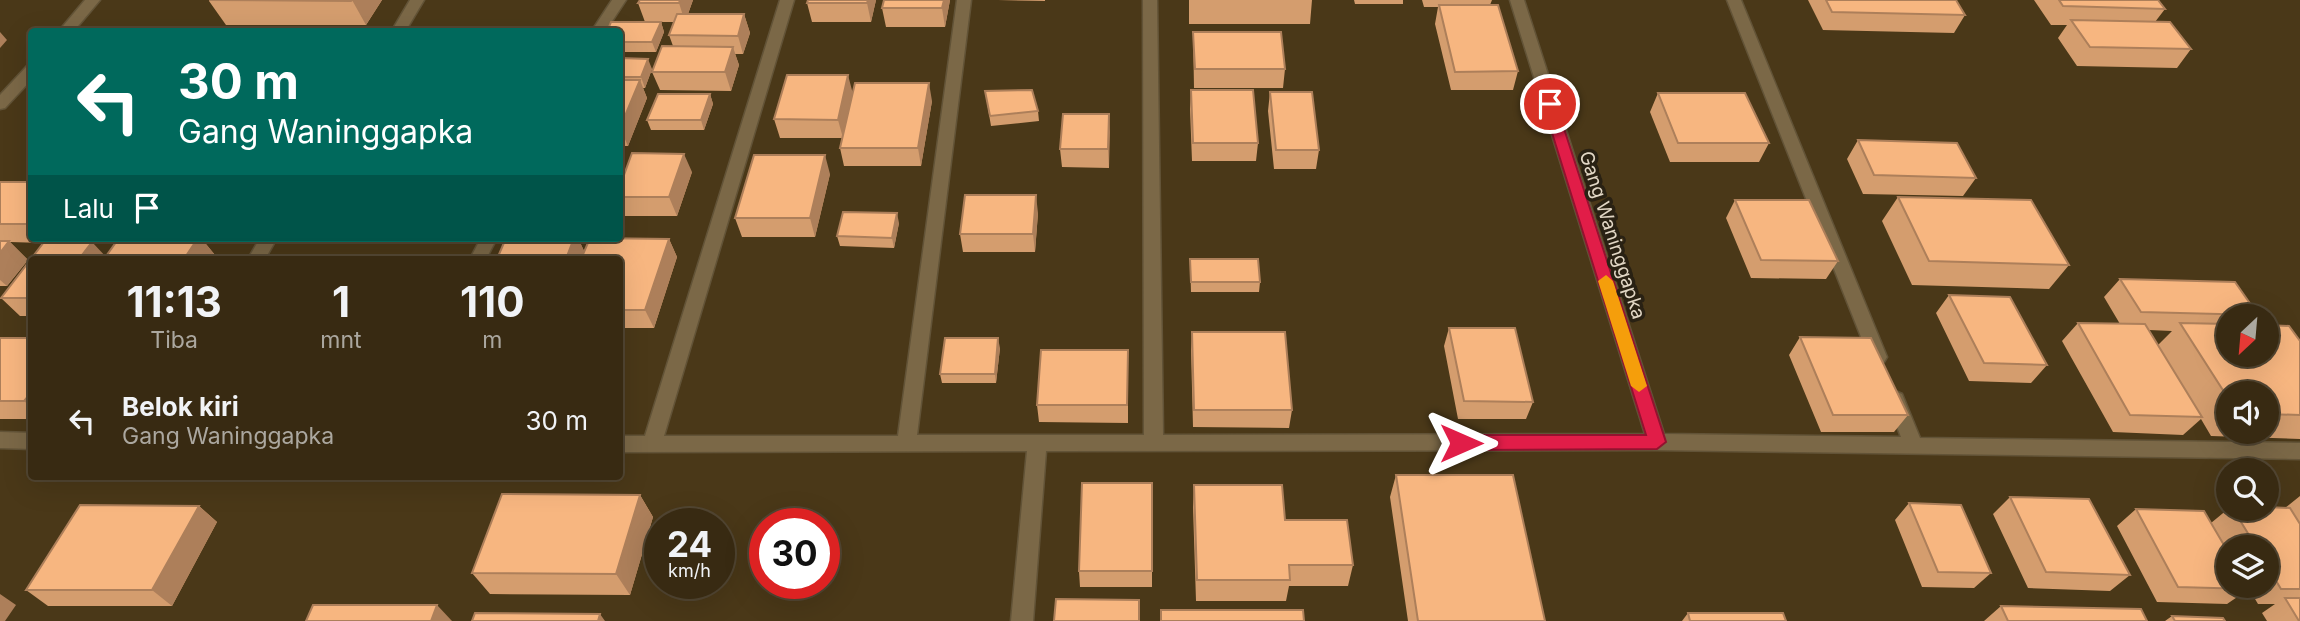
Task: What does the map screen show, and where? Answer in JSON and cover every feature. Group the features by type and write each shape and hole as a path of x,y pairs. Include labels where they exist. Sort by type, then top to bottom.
{"street":[{"path":"68,28 93,0"},
{"path":"400,28 418,0"},
{"path":"601,28 619,0"},
{"path":"652,444 787,0"},
{"path":"906,444 964,0"},
{"path":"1150,0 1154,443"},
{"name":"Gang Waninggapka","path":"1517,0 1657,442"},
{"path":"1734,0 1914,445"},
{"path":"0,104 28,73"},
{"path":"0,440 28,441"},
{"path":"623,444 1037,446 1154,443 1657,442 2300,451"},
{"path":"1022,621 1037,446"}],"building":[{"path":"209,0 352,0 351,1"},
{"path":"640,0 680,0 679,3 638,3"},
{"path":"808,0 868,0 867,3 807,3"},
{"path":"884,0 944,0 942,8 882,8"},
{"path":"1826,0 1956,0 1965,15 1832,12"},
{"path":"2059,0 2158,0 2165,9 2063,6"},
{"path":"1439,5 1498,5 1518,71 1455,72"},
{"path":"677,14 744,14 738,36 669,35"},
{"path":"2071,20 2170,22 2191,49 2090,47"},
{"path":"611,22 661,22 652,42 623,42 623,28 609,28"},
{"path":"1193,32 1281,32 1285,69 1195,69"},
{"path":"662,46 733,47 725,72 652,72"},
{"path":"623,58 648,59 641,77 623,77"},
{"path":"787,75 848,75 838,120 774,119"},
{"path":"623,80 640,80 623,121"},
{"path":"855,83 929,83 918,148 840,148"},
{"path":"1032,90 1038,111 990,116 985,91"},
{"path":"1191,90 1253,90 1258,143 1193,143"},
{"path":"1270,92 1312,92 1319,150 1276,150"},
{"path":"1658,93 1745,93 1769,143 1678,143"},
{"path":"658,94 710,94 701,120 647,120"},
{"path":"1063,114 1109,114 1108,149 1060,149"},
{"path":"1858,140 1957,143 1976,178 1874,175"},
{"path":"632,153 684,154 669,197 623,197 623,178"},
{"path":"754,155 825,155 810,218 735,218"},
{"path":"0,182 28,182 28,224 0,224"},
{"path":"965,195 1036,195 1033,234 960,234"},
{"path":"1898,197 2031,200 2069,265 1929,261"},
{"path":"1735,200 1809,200 1838,261 1761,260"},
{"path":"843,212 897,213 892,238 837,236"},
{"path":"623,238 669,239 645,310 623,310 623,256 582,256 588,242 623,242"},
{"path":"0,241 9,241 0,253"},
{"path":"44,242 92,242 81,256 33,256"},
{"path":"116,242 195,242 186,256 106,256"},
{"path":"504,242 572,242 567,256 498,256"},
{"path":"1190,259 1258,259 1260,282 1191,282"},
{"path":"28,263 28,298 1,298"},
{"path":"2120,279 2235,282 2250,304 2216,304 2216,314 2141,312"},
{"path":"1949,295 2010,297 2047,365 1984,363"},
{"path":"2078,323 2145,324 2202,417 2130,415"},
{"path":"2180,323 2216,324 2216,368 2278,368 2279,326 2289,326 2300,341 2300,415 2279,414 2279,381 2217,381"},
{"path":"1449,328 1515,328 1533,402 1464,401"},
{"path":"1192,332 1285,332 1292,410 1194,410"},
{"path":"1800,337 1871,338 1908,415 1833,415"},
{"path":"0,338 28,338 28,396 24,401 0,401"},
{"path":"945,338 998,338 995,374 940,374"},
{"path":"1041,350 1128,350 1127,405 1037,405"},
{"path":"1396,475 1513,475 1545,621 1418,621"},
{"path":"1082,483 1152,483 1152,571 1079,571"},
{"path":"1194,485 1282,485 1285,520 1347,520 1353,565 1289,565 1290,580 1197,580"},
{"path":"502,494 640,495 616,574 472,573"},
{"path":"2010,497 2089,499 2130,575 2046,572"},
{"path":"1909,503 1961,505 1991,573 1938,572"},
{"path":"80,505 199,506 152,590 26,590"},
{"path":"2279,508 2290,508 2300,524 2300,589 2281,589 2279,586 2279,535 2249,535 2240,521 2279,521"},
{"path":"2136,509 2204,511 2218,535 2216,588 2178,587"},
{"path":"2285,598 2300,598 2300,621 2299,621"},
{"path":"1056,599 1139,600 1139,621 1054,621"},
{"path":"313,605 437,605 431,621 306,621"},
{"path":"2001,606 2141,609 2147,621 2008,621"},
{"path":"1161,610 1303,610 1304,621 1161,621"},
{"path":"475,613 600,614 598,621 472,621"},
{"path":"1688,613 1783,613 1786,621 1690,621"},
{"path":"2172,616 2223,618 2225,621 2175,621"}],"slow traffic":[{"path":"1606,281 1639,386"}],"route":[{"path":"1461,443 1657,442 1550,104"}]}
